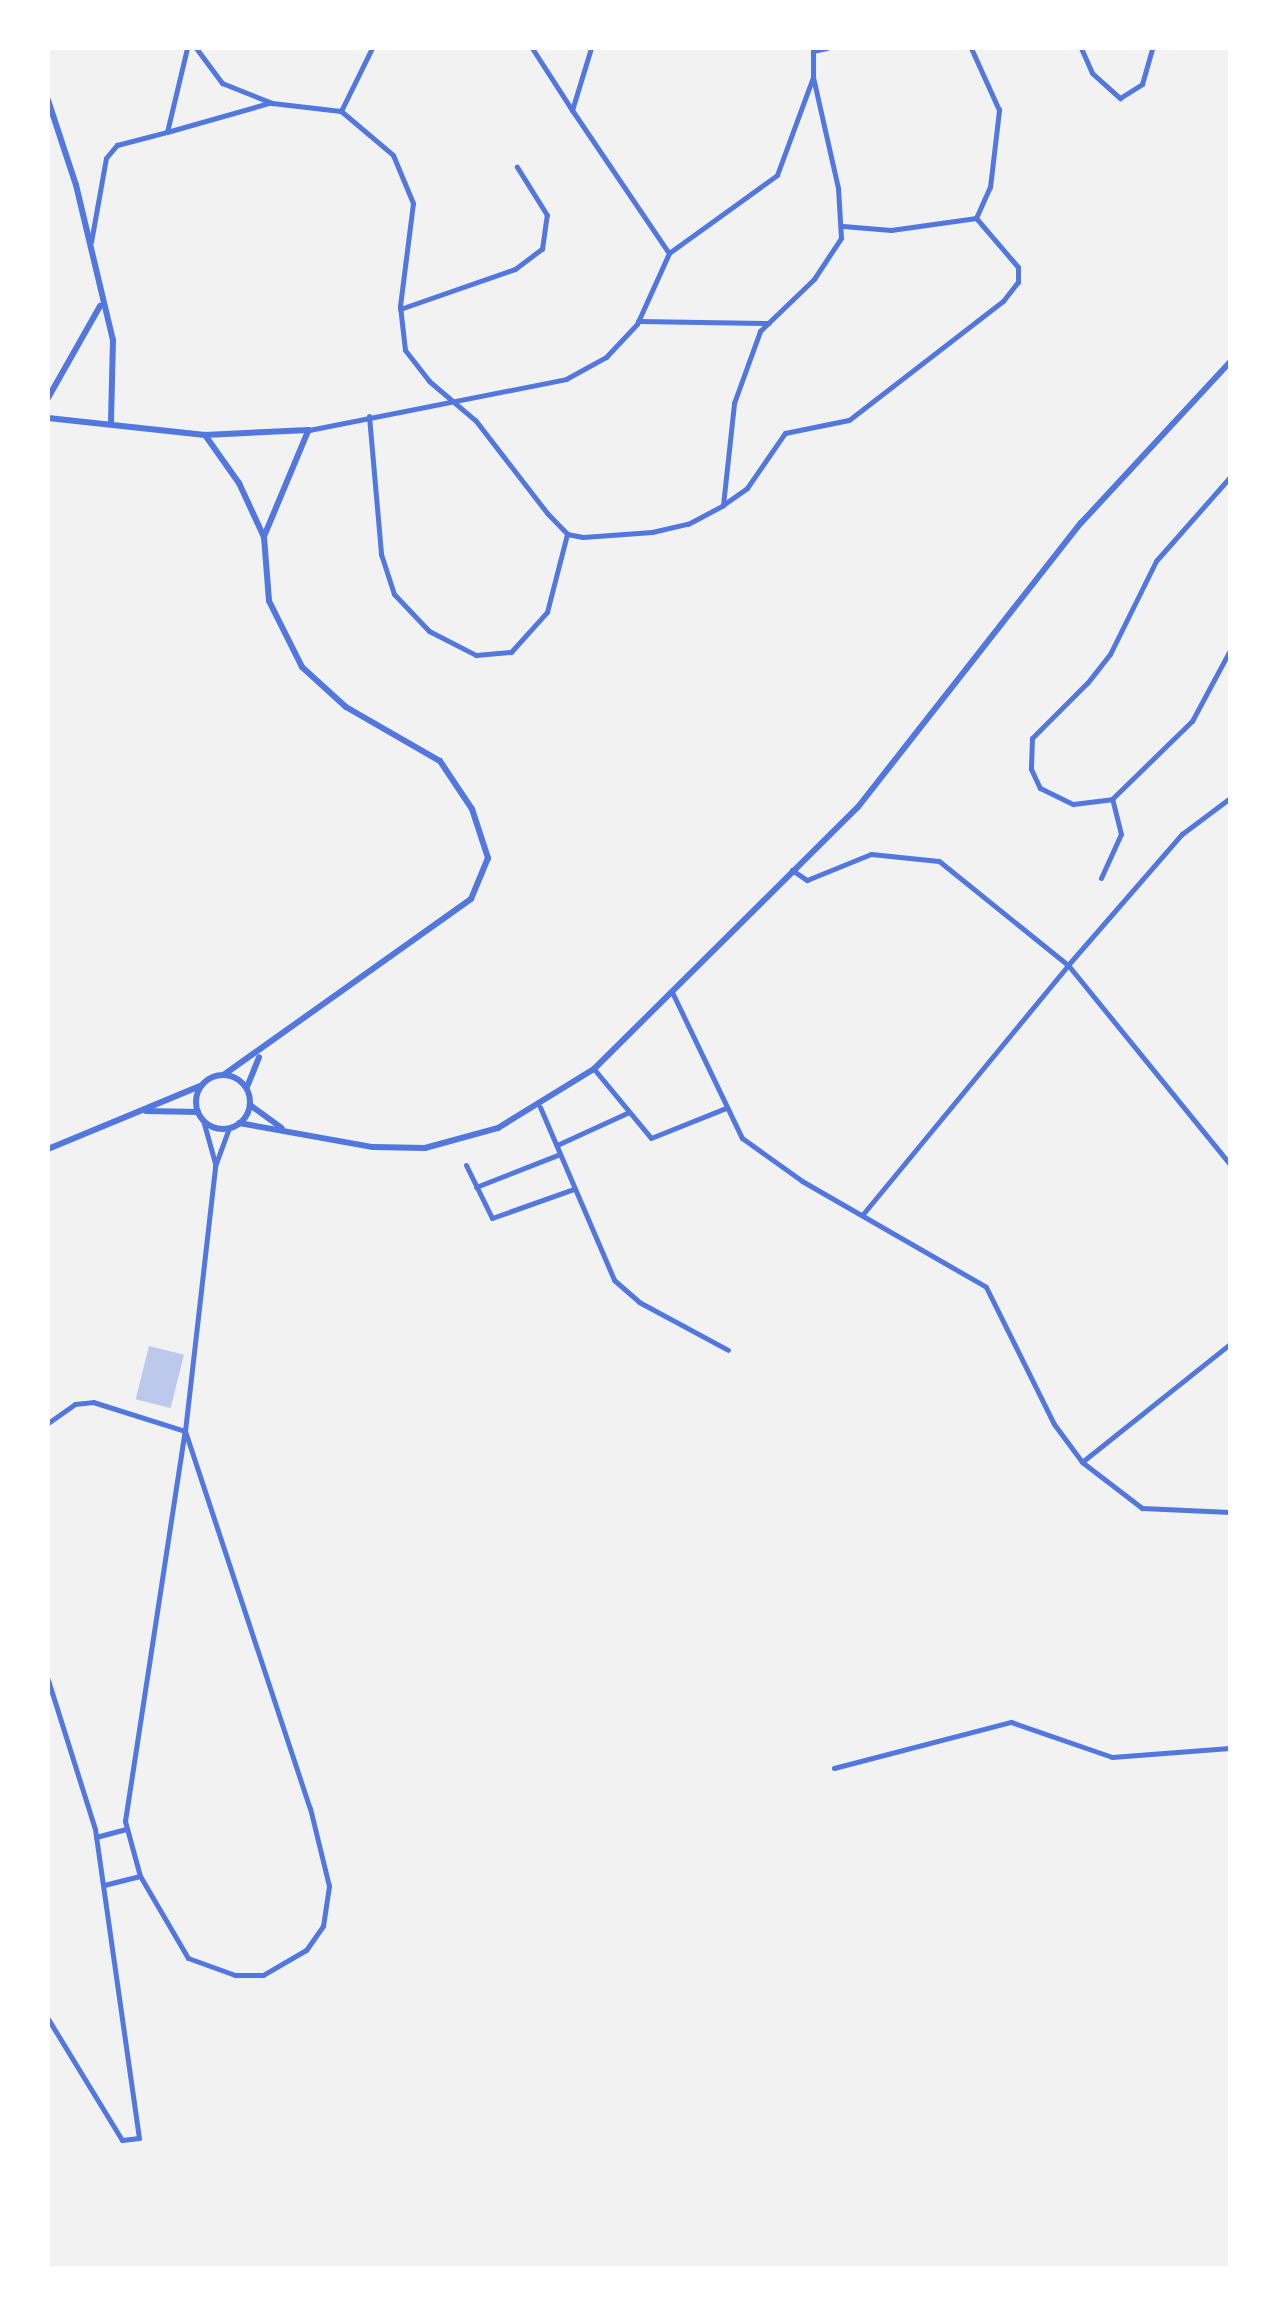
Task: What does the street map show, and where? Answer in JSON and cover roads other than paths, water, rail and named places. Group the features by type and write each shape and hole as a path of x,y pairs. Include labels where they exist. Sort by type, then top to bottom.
{"street":[{"path":"166,132 187,48"},
{"path":"196,48 222,84 272,103 341,111 383,142 408,178 413,221 400,309 405,350 428,381 457,402 567,534"},
{"path":"341,111 372,48"},
{"path":"532,48 669,253"},
{"path":"572,110 591,48"},
{"path":"723,505 734,403 768,324 814,279 843,226 813,77 813,49 827,48"},
{"path":"971,48 998,110 990,187 976,218"},
{"path":"1081,48 1092,74 1120,98 1142,84 1152,48"},
{"path":"48,418 205,436 309,430 566,379 606,358 638,321 669,253 778,175 813,77"},
{"path":"48,100 113,340 111,424"},
{"path":"91,248 97,186 110,150 272,103"},
{"path":"400,309 515,269 542,249 547,215 517,166"},
{"path":"843,226 891,230 976,218"},
{"path":"567,534 652,532 707,516 747,488 785,433 849,420 1003,301 1018,282 1018,267 976,218"},
{"path":"48,398 101,304"},
{"path":"638,321 768,324"},
{"path":"203,1120 229,1128 240,1124 283,1129 373,1147 425,1148 498,1128 540,1107 594,1069 858,807 1081,522 1230,362"},
{"path":"368,416 380,554 394,594 429,632 476,654 511,652 546,612 567,534"},
{"path":"264,536 282,481 309,430"},
{"path":"48,1149 201,1086 259,1056 470,899 488,858 472,810 440,761 346,707 302,667 269,600 264,536 239,483 205,436"},
{"path":"1230,477 1156,561 1098,668 1032,738 1031,769 1046,796 1073,804 1112,799 1192,720 1230,650"},
{"path":"863,1214 1068,965 1182,834 1230,798"},
{"path":"1101,878 1122,834 1112,799"},
{"path":"792,870 807,880 872,854 939,862 1068,965 1230,1164"},
{"path":"672,992 742,1138 763,1156 986,1287 1054,1424 1082,1462 1142,1508 1230,1512"},
{"path":"240,1124 250,1105 247,1089 259,1056"},
{"path":"594,1069 646,1136 658,1138 726,1108"},
{"path":"225,1074 247,1089"},
{"path":"201,1086 198,1112 216,1166"},
{"path":"250,1105 283,1129"},
{"path":"540,1107 614,1280 639,1302 728,1350"},
{"path":"140,1111 198,1112"},
{"path":"556,1145 627,1113"},
{"path":"185,1431 310,1808 329,1904 306,1950 263,1975 234,1975 188,1958 140,1876 126,1829 152,1612 185,1431 216,1166 229,1128"},
{"path":"476,1186 560,1154"},
{"path":"466,1165 492,1218 574,1188"},
{"path":"1082,1462 1230,1344"},
{"path":"48,1423 75,1404 93,1402 185,1431"},
{"path":"48,1680 96,1837 139,2138 122,2140 48,2018"},
{"path":"834,1768 1012,1722 1112,1757 1230,1748"},
{"path":"96,1837 126,1829"},
{"path":"104,1885 140,1876"}]}
